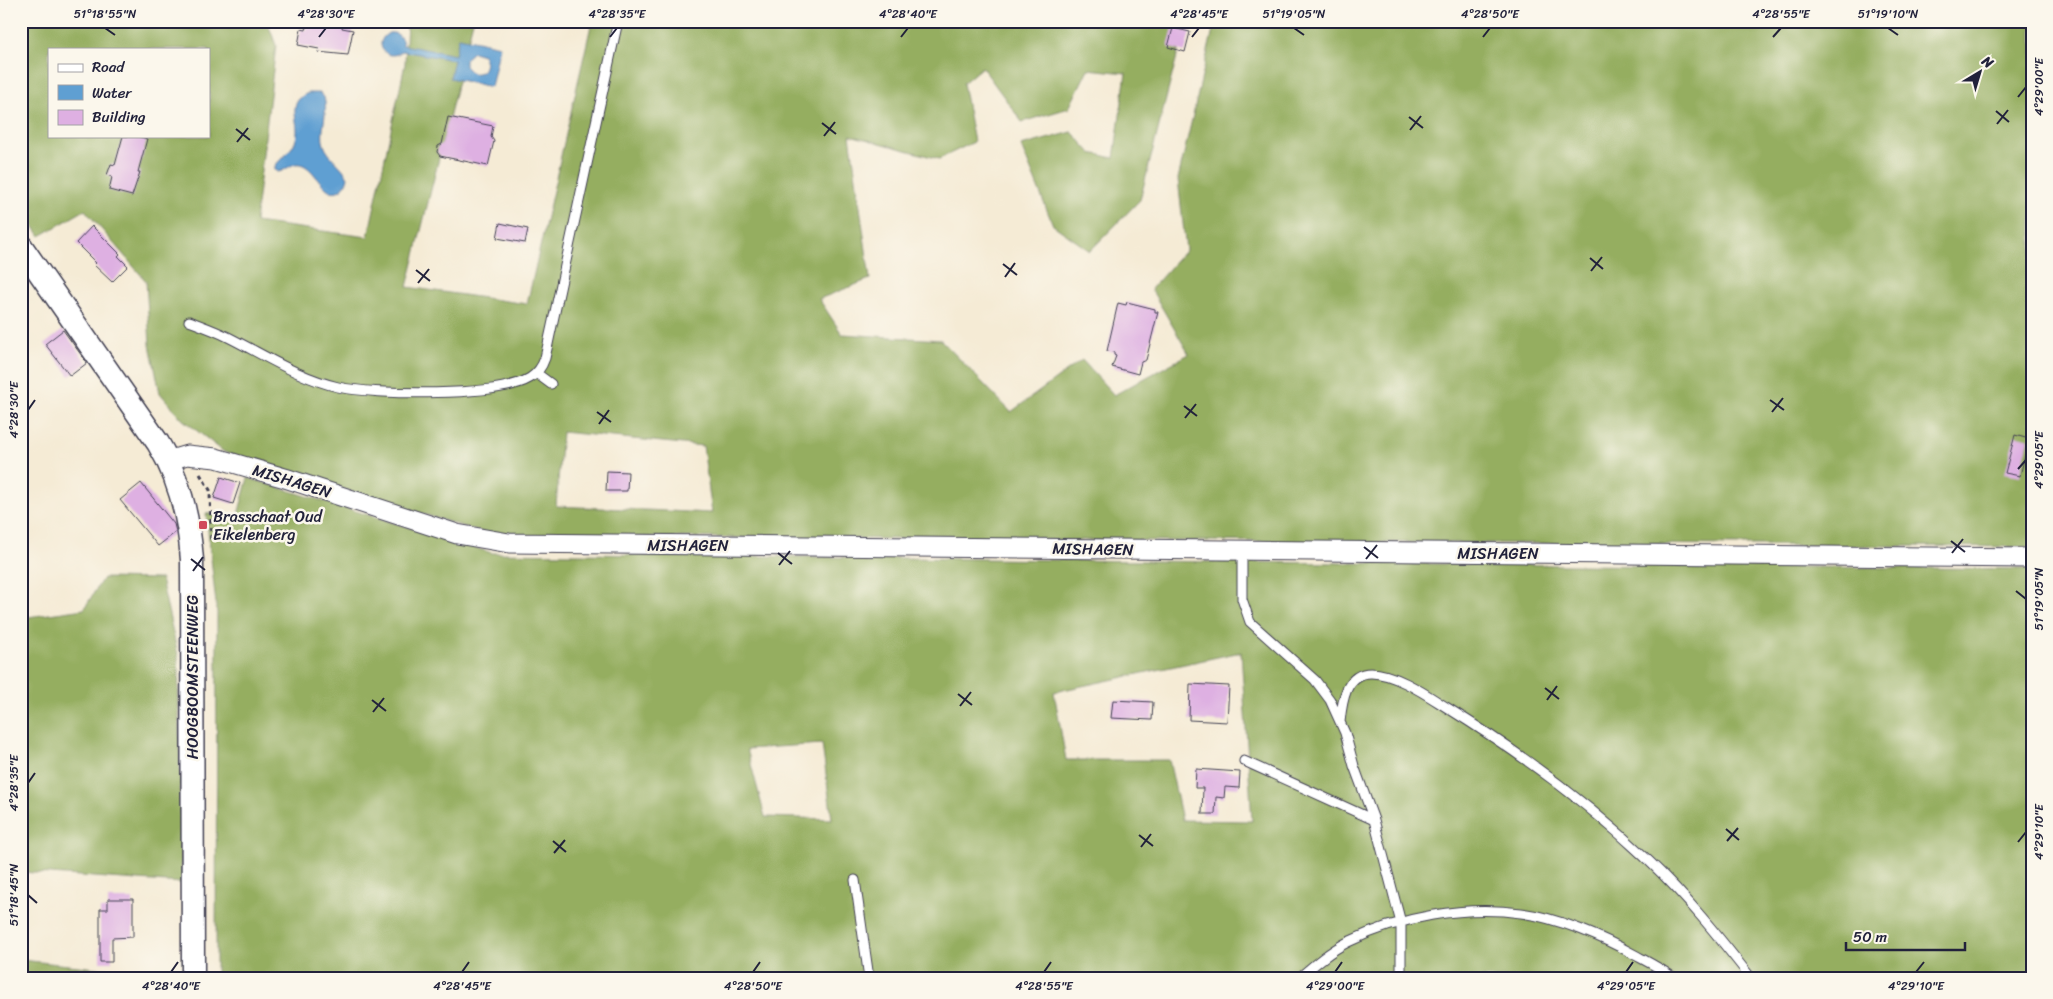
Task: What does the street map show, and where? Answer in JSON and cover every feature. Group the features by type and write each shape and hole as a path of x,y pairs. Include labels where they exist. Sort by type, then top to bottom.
{"street":[{"name":"HOOGBOOMSTEENWEG","path":"21,246 158,443 182,498 192,560 193,978"},
{"name":"MISHAGEN","path":"167,461 187,455 202,455 216,458 285,478 457,534 509,543 2032,558"}],"lane":[{"path":"189,321 226,336 305,376 338,387 368,392 404,394 485,389 529,379 541,369 545,358 618,21"},
{"path":"536,373 551,384"},
{"path":"1242,551 1242,600 1250,622 1315,680 1330,700 1340,722 1374,820 1401,923 1401,978"},
{"path":"1340,722 1342,700 1347,688 1357,678 1370,673 1402,682 1471,722 1599,816 1650,862 1690,904 1751,978"},
{"path":"1244,761 1374,820"},
{"path":"855,880 868,978"},
{"path":"1299,978 1317,962 1347,942 1401,923 1439,914 1478,910 1522,913 1569,926 1616,945 1674,978"}],"green space":[{"path":"21,21 267,21 276,45 255,222 368,237 405,64 407,21 473,21 407,287 527,304 592,21 1186,21 1140,200 1090,251 1053,225 1021,146 1072,132 1091,153 1114,158 1126,73 1088,69 1069,108 1022,122 982,67 963,83 974,142 939,159 850,135 870,279 819,299 842,334 941,340 1011,412 1082,360 1114,395 1189,354 1151,289 1186,250 1178,179 1215,21 2032,21 2032,547 494,536 224,452 182,419 160,393 150,345 146,281 85,210 40,236 21,208","holes":["562,432 703,446 712,513 556,506"]},
{"path":"248,478 492,553 2032,569 2032,978 216,978 217,613 206,513 236,522","holes":["1241,652 1252,821 1182,820 1169,760 1066,760 1054,692","822,744 832,819 765,817 747,749"]},
{"path":"103,578 161,579 178,655 182,883 21,872 21,618 84,609"},
{"path":"21,960 181,977 181,978 21,978"}],"water":[{"path":"389,33 395,33 401,37 403,45 455,55 459,37 500,46 491,87 450,78 454,60 402,51 391,55 383,50 381,46 381,41","holes":["473,52 483,55 485,59 484,68 480,72 472,73 465,66 465,59"]},
{"path":"308,93 320,93 324,97 324,145 348,177 346,184 340,190 334,192 325,187 306,166 294,164 278,172 275,170 275,166 295,142 297,128 295,108 301,97"}],"building":[{"path":"308,21 343,21 342,28 353,30 348,55 318,52 319,49 298,45 301,29 306,30"},
{"path":"1173,28 1190,32 1185,52 1168,47"},
{"path":"448,117 493,126 491,137 494,141 488,166 440,156 437,152 438,146 442,144"},
{"path":"122,138 147,139 138,172 140,172 132,196 109,190 112,177 107,175 111,164 115,165"},
{"path":"500,223 528,229 525,243 497,238"},
{"path":"92,226 120,254 118,256 128,266 112,282 94,265 96,263 76,243"},
{"path":"1127,302 1155,309 1155,312 1158,312 1146,360 1141,362 1138,374 1112,367 1116,356 1114,352 1107,351 1118,303 1126,305"},
{"path":"63,330 87,363 70,376 45,344"},
{"path":"2015,435 2029,439 2020,476 2005,473"},
{"path":"607,471 628,472 627,491 606,491"},
{"path":"221,477 240,483 233,504 214,498"},
{"path":"141,483 174,524 176,532 158,546 120,500"},
{"path":"1190,684 1229,686 1227,722 1189,720"},
{"path":"1113,700 1153,702 1152,720 1111,718"},
{"path":"1196,769 1240,772 1239,788 1225,787 1224,798 1216,797 1215,814 1202,814 1203,788 1195,788"},
{"path":"108,899 133,899 133,937 112,938 112,962 100,962 100,909 108,909"}],"place":[{"name":"Brasschaat Oud Eikelenberg","path":"203,525"}]}
